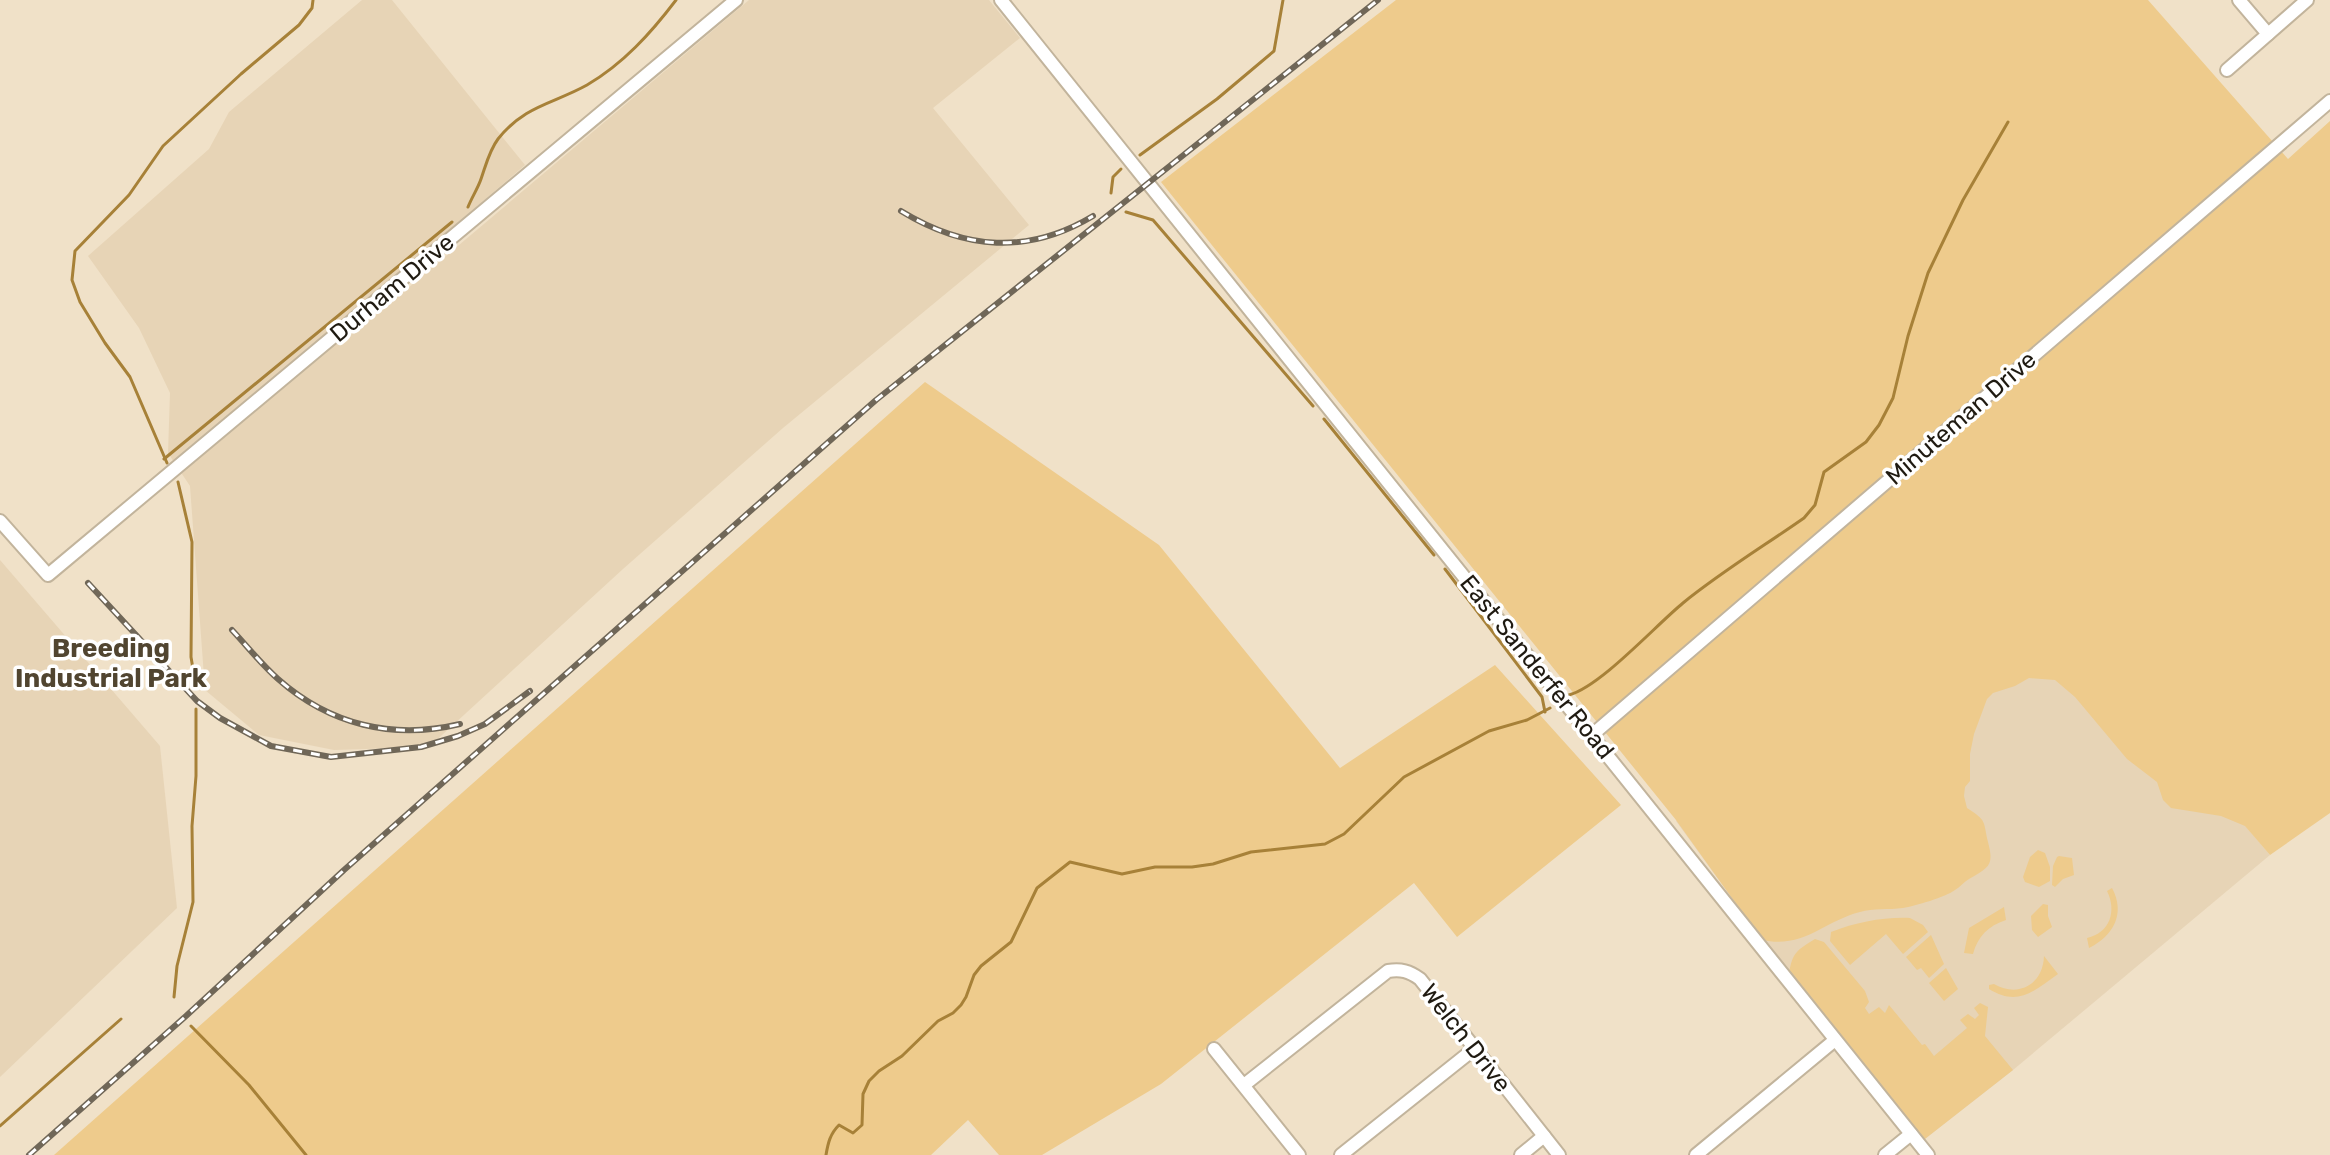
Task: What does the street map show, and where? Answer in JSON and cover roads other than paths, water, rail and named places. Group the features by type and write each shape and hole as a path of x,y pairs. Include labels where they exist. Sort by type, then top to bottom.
{"street":[{"name":"Durham Drive","path":"0,521 48,575 736,0"},
{"name":"East Sanderfer Road","path":"1001,0 1928,1155"},
{"path":"2239,0 2268,34"},
{"path":"2227,70 2307,0"},
{"name":"Minuteman Drive","path":"1592,735 2330,101"},
{"name":"Welch Drive","path":"1244,1085 1388,971 1410,972 1420,979 1559,1155"},
{"path":"1696,1155 1835,1040"},
{"path":"1214,1049 1299,1155"},
{"path":"1341,1155 1474,1049"},
{"path":"1885,1155 1911,1134"},
{"path":"1521,1155 1544,1136"}],"waterway":[{"path":"167,463 130,377 80,302 72,280 75,251 129,195 163,146 299,25 312,8 313,0"},
{"path":"468,207 492,148 508,128 529,112 587,85 613,68 646,36 676,0"},
{"path":"1140,155 1217,99 1274,51 1283,0"},
{"path":"1569,695 1612,668 1697,592 1804,518 1815,505 1824,472 1866,442 1893,398 1928,273 1963,200 2008,122"},
{"path":"1111,193 1113,177 1121,169"},
{"path":"1126,212 1153,220 1313,406"},
{"path":"164,459 452,222"},
{"path":"1324,419 1434,555"},
{"path":"178,482 192,542 191,657 196,687"},
{"path":"1445,569 1542,697 1545,712"},
{"path":"826,1155 833,1132 839,1125 853,1133 862,1125 863,1094 869,1081 961,1005 981,966 1011,942 1037,888 1070,862 1122,874 1155,867 1213,864 1251,852 1325,844 1344,834 1404,777 1489,731 1527,720 1550,708"},
{"path":"174,997 177,966 193,902 196,709"},
{"path":"0,1126 121,1019"},
{"path":"191,1026 249,1085 306,1155"}],"railway":[{"path":"29,1155 344,870 876,400 1378,0"},
{"path":"901,211 949,234 997,243 1045,237 1093,216"},
{"path":"88,583 197,701 220,718 271,746 331,757 421,747 485,724 530,691"},
{"path":"232,630 278,679 298,695 341,718 387,729 435,729 460,724"}],"district":[{"name":"Breeding Industrial Park","path":"111,663"}]}
